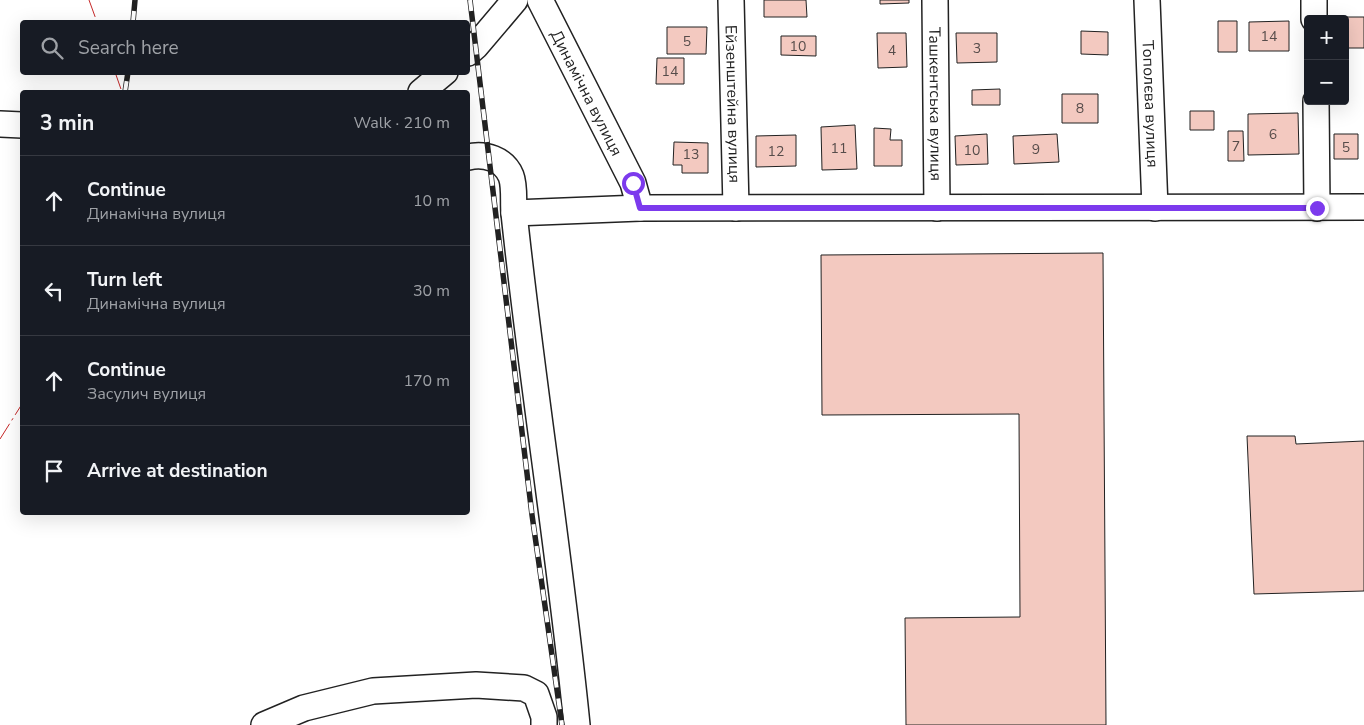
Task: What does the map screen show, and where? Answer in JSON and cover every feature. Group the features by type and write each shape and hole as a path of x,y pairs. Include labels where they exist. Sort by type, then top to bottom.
{"street":[{"path":"470,51 515,0"},
{"name":"Динамічна вулиця","path":"540,0 633,183 640,208"},
{"name":"Ейзенштейна вулиця","path":"731,0 736,208"},
{"name":"Ташкентська вулиця","path":"935,0 936,208"},
{"name":"Тополєва вулиця","path":"1147,0 1155,208"},
{"path":"1314,0 1314,15"},
{"path":"424,90 442,75"},
{"path":"1316,105 1317,208"},
{"path":"0,124 20,125"},
{"path":"470,156 479,154 502,162 512,177 525,317 570,648 577,725"},
{"path":"514,213 640,208 1364,207"},
{"path":"264,725 304,708 373,691 476,684 524,688 536,694 544,717 544,725"}],"building":[{"path":"764,0 806,0 807,17 764,17"},
{"path":"880,0 909,0 909,3 880,4"},
{"path":"1349,17 1364,17 1364,48 1349,48"},
{"path":"1218,21 1237,21 1237,52 1218,52"},
{"path":"1289,21 1289,51 1249,51 1249,22"},
{"path":"667,27 707,27 706,54 667,54"},
{"path":"1081,31 1108,32 1108,55 1081,54"},
{"path":"877,33 906,33 907,67 878,68"},
{"path":"956,33 997,33 997,62 957,63"},
{"path":"781,36 816,36 816,56 781,55"},
{"path":"657,58 684,58 684,84 656,84"},
{"path":"1000,89 1000,105 972,105 972,90"},
{"path":"1062,94 1098,94 1098,123 1062,123"},
{"path":"1190,111 1214,111 1214,130 1190,130"},
{"path":"1298,113 1299,154 1248,155 1248,114"},
{"path":"855,125 857,169 822,170 821,127"},
{"path":"874,128 891,129 890,140 902,140 902,166 874,166"},
{"path":"1228,131 1243,131 1244,161 1228,161"},
{"path":"987,134 988,164 956,165 955,136"},
{"path":"1057,134 1059,162 1014,164 1013,136"},
{"path":"1334,134 1358,134 1358,159 1334,159"},
{"path":"796,135 796,166 756,167 756,136"},
{"path":"674,142 708,143 708,173 682,173 682,165 673,165"},
{"path":"1103,253 1106,725 906,725 905,618 1020,617 1019,414 822,415 821,255"},
{"path":"1247,436 1295,436 1296,444 1364,441 1364,591 1254,594"}],"railway":[{"path":"133,20 135,0"},
{"path":"470,0 532,515 562,725"},
{"path":"125,90 128,75"}],"power":[{"path":"89,0 96,20"},
{"path":"116,75 121,90"},
{"path":"0,439 20,407"}],"route":[{"path":"633,183 640,208 1317,208"}]}
